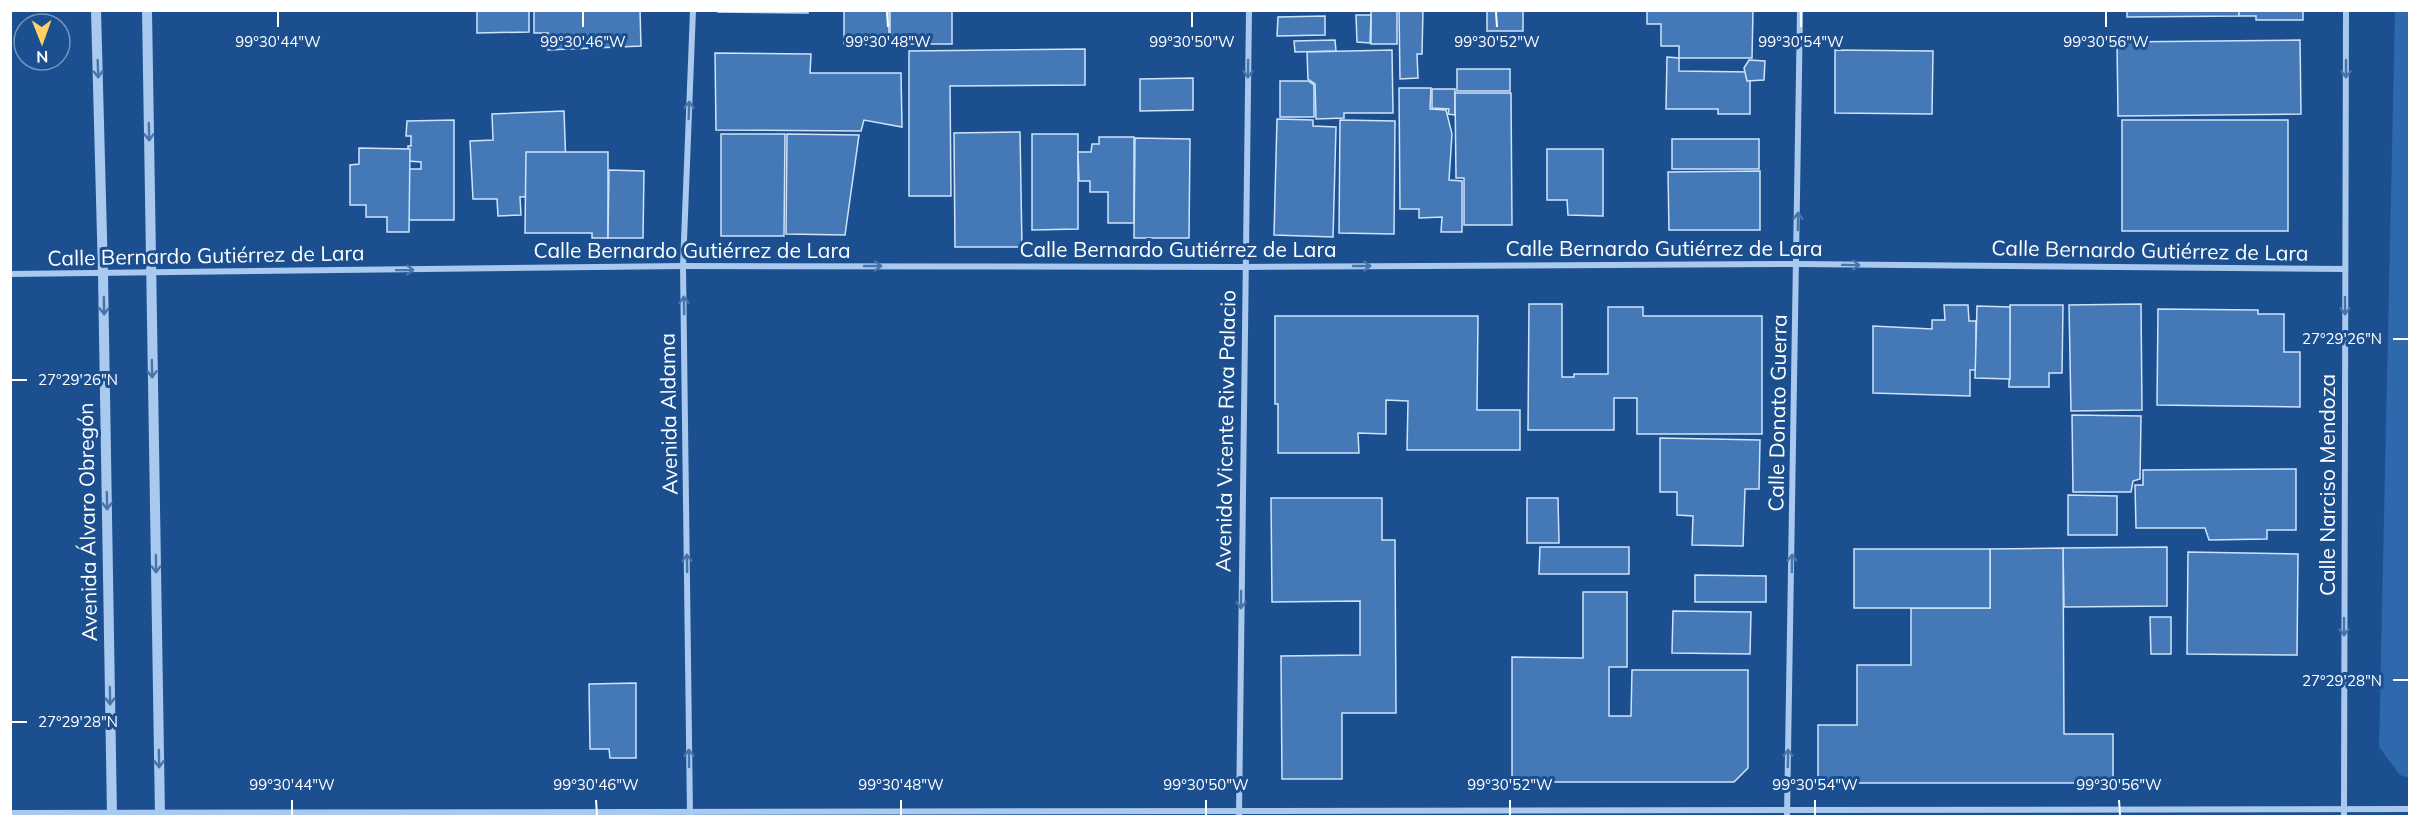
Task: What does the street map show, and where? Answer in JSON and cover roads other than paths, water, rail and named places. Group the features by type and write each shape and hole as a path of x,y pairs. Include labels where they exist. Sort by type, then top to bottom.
{"street":[{"name":"Avenida Álvaro Obregón","path":"96,10 112,814"},
{"path":"147,10 160,814"},
{"name":"Avenida Aldama","path":"690,814 683,266 693,10"},
{"name":"Avenida Vicente Riva Palacio","path":"1239,814 1249,10"},
{"name":"Calle Donato Guerra","path":"1787,813 1800,10"},
{"name":"Calle Narciso Mendoza","path":"2344,813 2346,10"},
{"name":"Calle Bernardo Gutiérrez de Lara","path":"10,274 683,266 1245,267 1797,264 2345,269"},
{"path":"10,813 2344,813 2409,809"}]}
